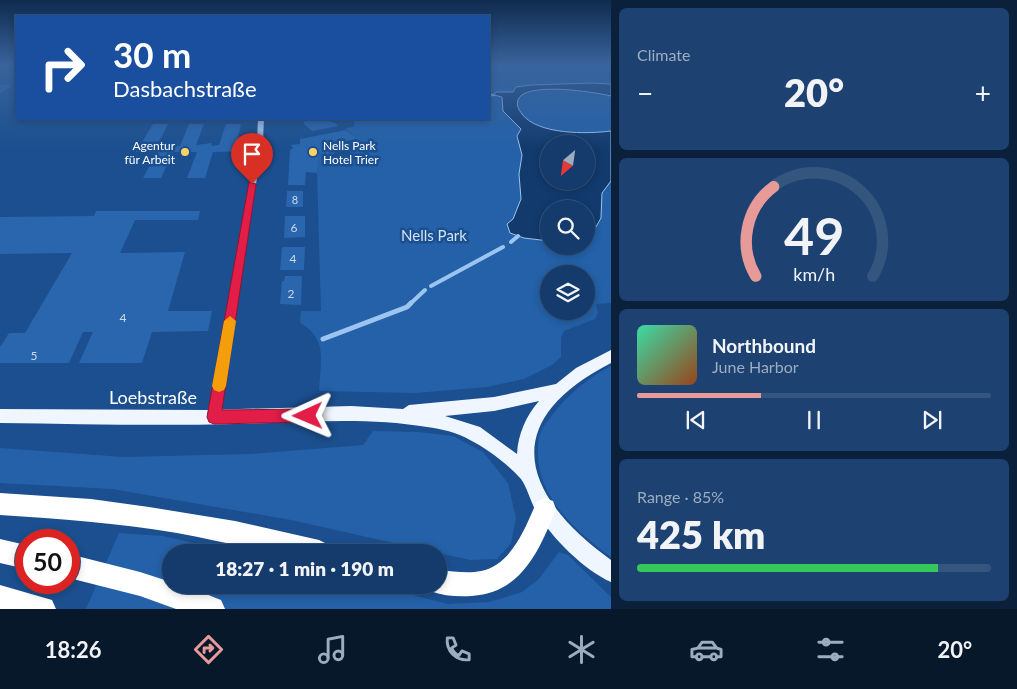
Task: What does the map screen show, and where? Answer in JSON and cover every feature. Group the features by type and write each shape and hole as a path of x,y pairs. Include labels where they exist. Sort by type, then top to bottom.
{"highway":[{"path":"0,504 123,515 287,544"},
{"path":"447,584 459,586 496,580 513,568 533,536 545,509"},
{"path":"0,551 15,554"},
{"path":"80,569 140,584 212,609"},
{"path":"0,598 43,609"}],"main road":[{"path":"611,356 567,381 546,402 528,433 525,458 529,475 545,509 596,562 611,572"},
{"path":"384,414 494,404 558,390"},
{"name":"Loebstraße","path":"0,416 214,417 384,414 446,423 467,430 491,444 529,475"}],"street":[{"path":"214,417 260,140 261,120"}],"green space":[{"name":"Nells Park","path":"490,92 611,92 611,303 596,304 598,313 595,319 595,265 540,265 540,320 592,320 564,331 561,338 561,357 552,365 524,379 487,387 416,393 319,391 321,352 315,336 300,323 301,311 321,311 317,173 319,153 334,159 350,154 349,146 357,139 345,128 354,127 354,120 490,120"},
{"path":"611,366 611,557 573,526 552,500 540,470 538,454 541,431 557,409 582,385"},
{"path":"373,431 418,432 453,436 483,452 508,483 516,518 511,543 497,559 470,560 447,555 447,544 398,544 291,520 112,489 0,483 0,448 124,457 250,454 363,445"},
{"path":"119,533 163,536 198,544 162,544 162,594 408,594 448,604 489,602 522,592 539,579 559,552 568,555 611,597 611,609 86,609"}],"shaded area":[{"path":"496,92 528,92 523,94 518,100 518,107 529,121 539,126 564,132 589,133 611,131 611,181 602,193 601,218 595,228 595,200 540,200 540,240 524,238 510,233 507,224 513,219 521,199 519,174 522,155 517,136 521,129 503,111 502,97 494,95"},
{"path":"593,92 611,92 611,96"}],"building":[{"path":"304,120 329,120 338,126 312,131 304,124"},
{"name":"Agentur für Arbeit","path":"153,124 168,124 157,146 180,146 189,124 204,124 196,145 212,143 211,146 219,145 226,124 241,124 236,146 250,146 249,151 213,152 205,178 187,178 197,152 173,152 161,178 143,178 157,152 136,152"},
{"name":"Nells Park Hotel Trier","path":"346,130 357,139 341,142 345,146 328,157 319,153 317,173 306,172 305,185 288,185 290,150 293,148 291,145 300,144 300,139"},
{"path":"287,191 303,191 303,207 286,207"},
{"path":"96,211 200,211 198,220 135,220 120,253 185,252 168,311 212,311 208,331 152,332 142,363 79,363 93,332 83,332 69,363 0,363 0,347 9,333 25,333 72,253 0,254 0,217 94,216"},
{"path":"285,216 305,216 305,237 284,238"},
{"path":"282,247 305,247 304,270 280,270"},
{"path":"285,276 302,276 301,305 280,304 282,281 284,281"}],"waterway":[{"path":"511,242 518,236"},
{"path":"431,286 503,247"},
{"path":"410,304 425,290"},
{"path":"323,339 407,307 410,304"}],"slow traffic":[{"path":"219,386 230,321"}],"place":[{"name":"Agentur für Arbeit","path":"185,152"},
{"name":"Nells Park Hotel Trier","path":"313,152"}],"route":[{"path":"252,184 214,417 308,416"}]}
